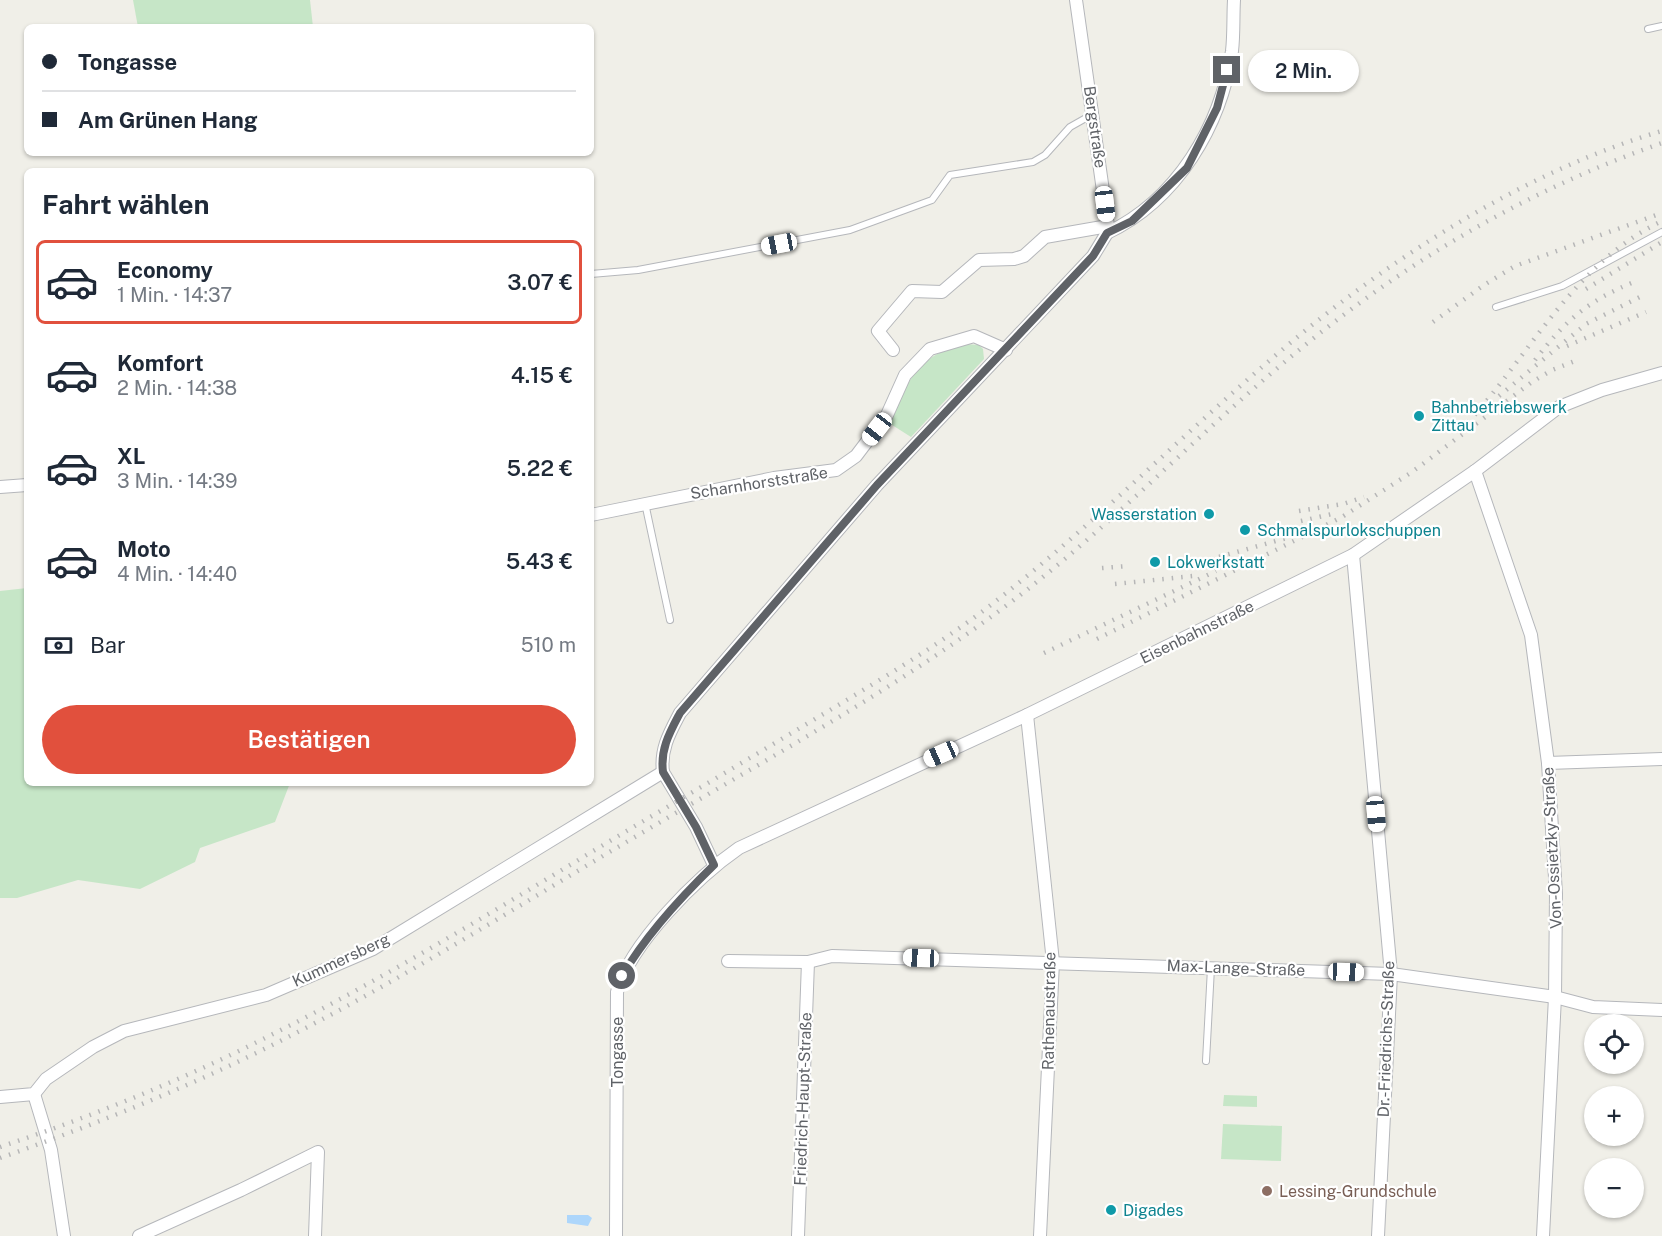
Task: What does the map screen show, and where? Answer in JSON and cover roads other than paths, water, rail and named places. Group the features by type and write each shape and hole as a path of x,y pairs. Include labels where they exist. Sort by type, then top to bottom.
{"street":[{"name":"Bergstraße","path":"1076,0 1094,114 1108,230"},
{"path":"892,350 878,331 912,291 942,292 979,260 1014,259 1024,256 1045,237 1108,230 1132,221 1180,177 1202,140 1217,108 1232,51 1234,0"},
{"path":"714,865 696,827 663,772 662,762 666,739 680,713 877,485 1093,256 1108,230"},
{"name":"Scharnhorststraße","path":"594,514 645,502 774,478 836,470 856,456 887,416 905,375 930,349 974,336 1006,350"},
{"name":"Eisenbahnstraße","path":"714,865 738,848 1027,715 1353,555 1475,471 1559,407 1602,390 1662,373"},
{"name":"Von-Ossietzky-Straße","path":"1475,471 1531,635 1548,763 1556,894 1555,997 1543,1236"},
{"path":"0,487 24,485"},
{"name":"Dr.-Friedrichs-Straße","path":"1353,555 1391,974 1378,1236"},
{"name":"Rathenaustraße","path":"1027,715 1053,962 1040,1236"},
{"path":"1548,763 1662,759"},
{"name":"Kummersberg","path":"34,1094 46,1079 93,1047 124,1031 266,994 373,949 663,772"},
{"name":"Tongasse","path":"616,1236 617,992 622,976 641,948 688,890 714,865"},
{"name":"Max-Lange-Straße","path":"728,961 808,962 832,956 1391,974 1555,997 1593,1007 1662,1010"},
{"name":"Friedrich-Haupt-Straße","path":"798,1236 808,962"},
{"path":"0,1097 34,1094 51,1150 64,1236"},
{"path":"139,1236 318,1152 315,1236"}],"lane":[{"path":"1648,29 1662,26"},
{"path":"594,274 638,270 849,230 932,200 950,175 1032,162 1045,155 1070,128 1094,114"},
{"path":"1496,307 1562,286 1662,232"},
{"path":"645,502 670,620"},
{"path":"1206,1061 1211,968"}],"water":[{"path":"567,1215 588,1215 592,1218 588,1226 567,1223"}],"railway":[{"path":"0,1147 70,1123 172,1081 240,1051 320,1010 458,932 873,684 965,624 1024,579 1295,339 1378,275 1423,245 1516,191 1564,167 1613,147 1662,131"},
{"path":"0,1158 111,1117 183,1086 255,1054 335,1013 831,722 925,663 1015,599 1114,516 1274,371 1363,301 1409,269 1506,211 1609,163 1662,143"},
{"path":"1433,322 1515,266 1659,214"},
{"path":"1462,429 1577,287 1602,262 1631,239 1662,221"},
{"path":"1586,289 1662,242"},
{"path":"1535,360 1567,323 1578,314 1603,297 1634,282"},
{"path":"1499,396 1586,324 1640,297"},
{"path":"1567,346 1646,312"},
{"path":"1097,639 1342,517 1412,472 1532,382 1552,370 1575,361"},
{"path":"1299,511 1343,504 1364,497"},
{"path":"1301,521 1332,514"},
{"path":"1182,565 1287,538"},
{"path":"1102,568 1128,566"},
{"path":"1044,653 1216,571"},
{"path":"1115,584 1193,576"}],"place":[{"name":"Bahnbetriebswerk Zittau","path":"1419,416"},
{"name":"Wasserstation","path":"1209,514"},
{"name":"Schmalspurlokschuppen","path":"1245,530"},
{"name":"Lokwerkstatt","path":"1155,562"},
{"name":"Lessing-Grundschule","path":"1267,1191"},
{"name":"Digades","path":"1111,1210"}]}
